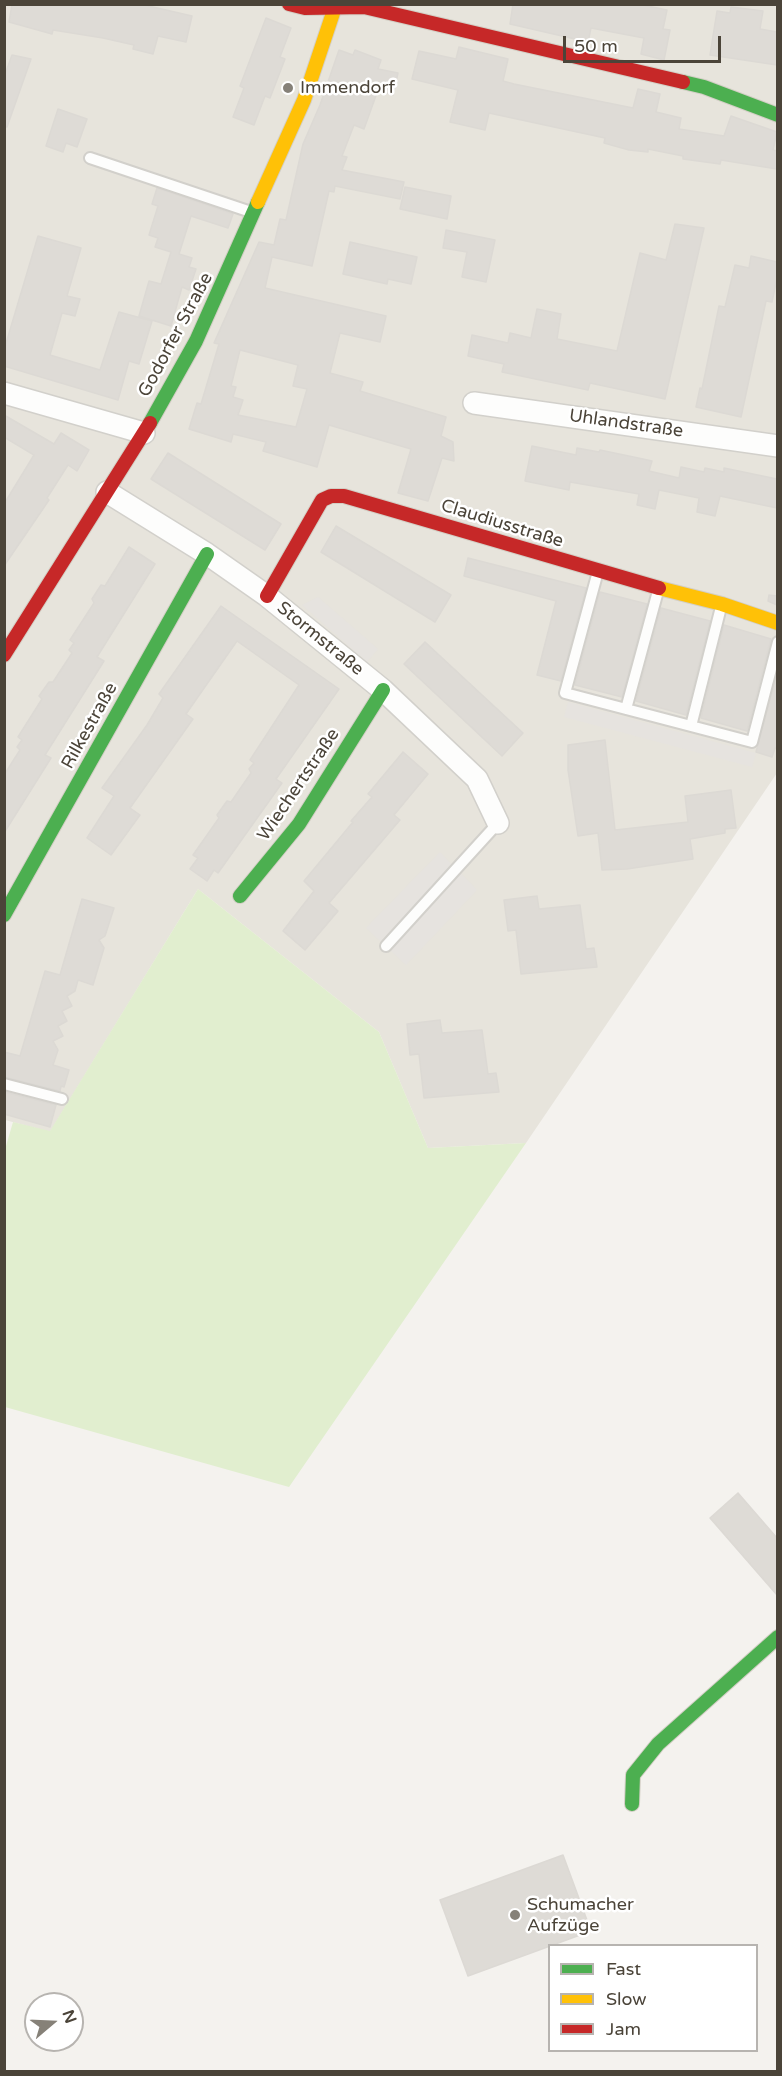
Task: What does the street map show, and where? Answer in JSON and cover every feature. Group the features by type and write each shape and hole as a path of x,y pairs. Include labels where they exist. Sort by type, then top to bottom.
{"street":[{"path":"289,4 364,7 704,87 777,115"},
{"name":"Godorfer Straße","path":"6,649 144,433 213,308 303,100 336,7"},
{"path":"4,393 144,433"},
{"name":"Uhlandstraße","path":"474,403 777,446"},
{"name":"Stormstraße","path":"107,492 207,554 267,596 383,690 477,779 498,823"},
{"name":"Claudiusstraße","path":"267,596 322,500 331,496 344,496 598,572 722,604 777,623"},
{"name":"Rilkestraße","path":"4,915 207,554"},
{"name":"Wiechertstraße","path":"240,896 299,824 383,690"},
{"path":"632,1804 633,1775 658,1744 777,1637"}],"lane":[{"path":"90,158 254,213"},
{"path":"598,572 565,693 752,742 777,642"},
{"path":"626,709 659,588"},
{"path":"691,726 722,604"},
{"path":"386,946 498,823"},
{"path":"4,1084 62,1099"}],"shaded area":[{"path":"4,5 777,5 777,773 526,1143 428,1148 379,1032 198,889 50,1132 5,1120"},
{"path":"318,597 378,649 367,662 302,605"},
{"path":"568,702 756,753 752,767 564,717"},
{"path":"440,852 477,890 406,965 366,928"}],"green space":[{"path":"198,889 379,1032 428,1148 526,1143 289,1487 5,1407 4,1153 13,1122 50,1131"}],"building":[{"path":"12,4 140,4 192,16 186,42 158,36 153,54 133,49 134,45 103,38 53,30 52,34 9,22"},
{"path":"513,4 638,4 667,10 663,29 670,30 664,60 641,54 644,38 591,28 588,42 510,24"},
{"path":"731,7 763,11 760,29 777,32 777,65 710,55 717,11 730,13"},
{"path":"266,18 291,28 280,57 285,59 270,98 265,96 254,125 233,117 244,88 240,86"},
{"path":"459,47 508,59 503,81 514,84 633,108 638,89 660,94 656,112 681,118 679,129 724,136 731,116 777,132 773,150 777,151 777,169 721,160 720,164 683,159 683,156 648,149 648,152 629,150 604,143 605,138 489,113 485,130 450,122 458,90 412,79 419,51 456,59"},
{"path":"339,50 353,55 355,50 381,60 378,69 398,73 393,95 378,90 364,129 354,125 342,156 347,157 342,170 404,182 400,199 335,186 334,192 329,191 312,266 272,257 265,288 386,316 380,342 340,333 330,373 363,382 360,391 446,417 441,436 453,442 454,461 442,458 428,501 398,493 411,449 329,425 317,467 263,451 266,442 233,434 231,442 189,429 197,403 201,404 219,344 214,343 259,242 274,245 280,219 286,220 303,144 320,105","holes":["240,350 298,365 293,386 307,389 296,427 238,415 243,400 233,397 236,387 231,386"]},
{"path":"12,55 31,59 7,127 4,127 4,77"},
{"path":"58,109 87,119 77,147 66,143 63,152 46,146"},
{"path":"405,187 451,196 447,219 400,209"},
{"path":"157,188 233,214 228,228 191,216 179,254 192,258 189,267 196,269 189,290 182,287 171,326 139,316 149,281 161,284 171,252 155,247 158,238 149,235 158,206 152,204"},
{"path":"675,224 704,228 665,399 590,383 588,390 502,372 504,364 468,356 472,335 508,343 510,333 531,338 537,309 561,314 557,339 617,351 640,253 666,260"},
{"path":"446,230 495,240 486,282 462,277 467,252 443,248"},
{"path":"38,236 81,248 67,296 80,299 75,316 62,313 50,355 100,370 119,312 152,321 139,364 129,361 118,400 4,366 4,350"},
{"path":"350,242 417,257 411,284 388,279 387,284 343,274"},
{"path":"751,256 777,262 777,278 772,302 766,301 741,417 696,407 700,388 702,389 719,306 725,307 735,265 749,268"},
{"path":"4,415 54,444 61,433 89,450 77,471 68,465 47,498 49,500 4,566 4,504 34,455 4,437"},
{"path":"532,446 576,455 577,448 599,452 600,450 643,459 652,461 649,471 679,478 681,467 704,472 705,468 724,472 724,468 777,479 777,508 720,496 715,516 697,512 699,498 659,490 655,509 637,505 639,494 570,482 569,490 525,481"},
{"path":"168,453 281,524 265,550 151,479"},
{"path":"336,526 451,595 435,622 321,552"},
{"path":"129,547 155,564 97,657 104,661 45,755 51,758 4,833 4,775 20,750 17,747 22,740 18,737 42,699 39,696 49,682 53,682 72,653 69,650 74,643 70,640 94,603 92,599 101,585 105,586"},
{"path":"468,558 586,588 561,681 537,675 556,601 464,576"},
{"path":"600,592 647,604 622,697 575,685"},
{"path":"769,595 777,596 777,605 768,601"},
{"path":"221,606 339,689 276,779 282,783 218,873 214,870 207,881 190,869 198,858 193,855 219,818 217,815 227,801 231,802 251,773 249,769 254,763 250,760 299,685 237,641 186,714 193,719 130,808 140,815 111,855 87,838 114,796 102,788 147,725 163,698 159,694"},
{"path":"661,608 710,621 686,715 636,701"},
{"path":"724,625 771,639 747,731 701,718"},
{"path":"425,642 523,733 502,756 404,664"},
{"path":"777,674 777,749 775,748 772,757 756,752"},
{"path":"605,740 615,830 688,822 685,796 731,790 736,828 725,829 725,833 690,839 693,859 627,869 602,870 598,833 578,836 568,770 568,745"},
{"path":"403,752 428,774 394,815 400,820 329,903 338,911 305,950 283,931 314,891 304,881 353,822 351,821 372,797 368,794"},
{"path":"537,896 539,909 580,905 586,949 594,948 597,967 521,974 516,930 508,931 504,900"},
{"path":"82,899 114,908 105,936 99,940 104,948 93,985 78,980 75,991 67,996 72,1006 62,1011 67,1021 58,1026 63,1036 53,1041 58,1050 53,1065 69,1070 64,1087 61,1086 60,1091 4,1077 4,1052 20,1056 45,971 60,975"},
{"path":"440,1020 442,1033 482,1030 488,1074 496,1073 499,1092 424,1098 419,1054 410,1055 407,1024"},
{"path":"4,1092 56,1105 50,1127 4,1114"},
{"path":"738,1493 777,1538 777,1595 710,1518"},
{"name":"Schumacher Aufzüge","path":"563,1855 591,1931 555,1944 548,1944 548,1947 468,1976 440,1900"}],"traffic: fast":[{"path":"683,82 704,87 778,115"},
{"path":"150,423 196,341 258,202"},
{"path":"4,915 207,554"},
{"path":"240,896 299,824 383,690"},
{"path":"632,1804 633,1775 658,1744 778,1637"}],"traffic: slow":[{"path":"258,202 304,100 336,4"},
{"path":"659,588 722,604 778,623"}],"traffic: jam":[{"path":"289,4 305,8 364,7 683,82"},
{"path":"4,655 150,423"},
{"path":"267,596 322,500 331,496 344,496 659,588"}],"place":[{"name":"Immendorf","path":"288,88"},
{"name":"Schumacher Aufzüge","path":"515,1915"}]}
